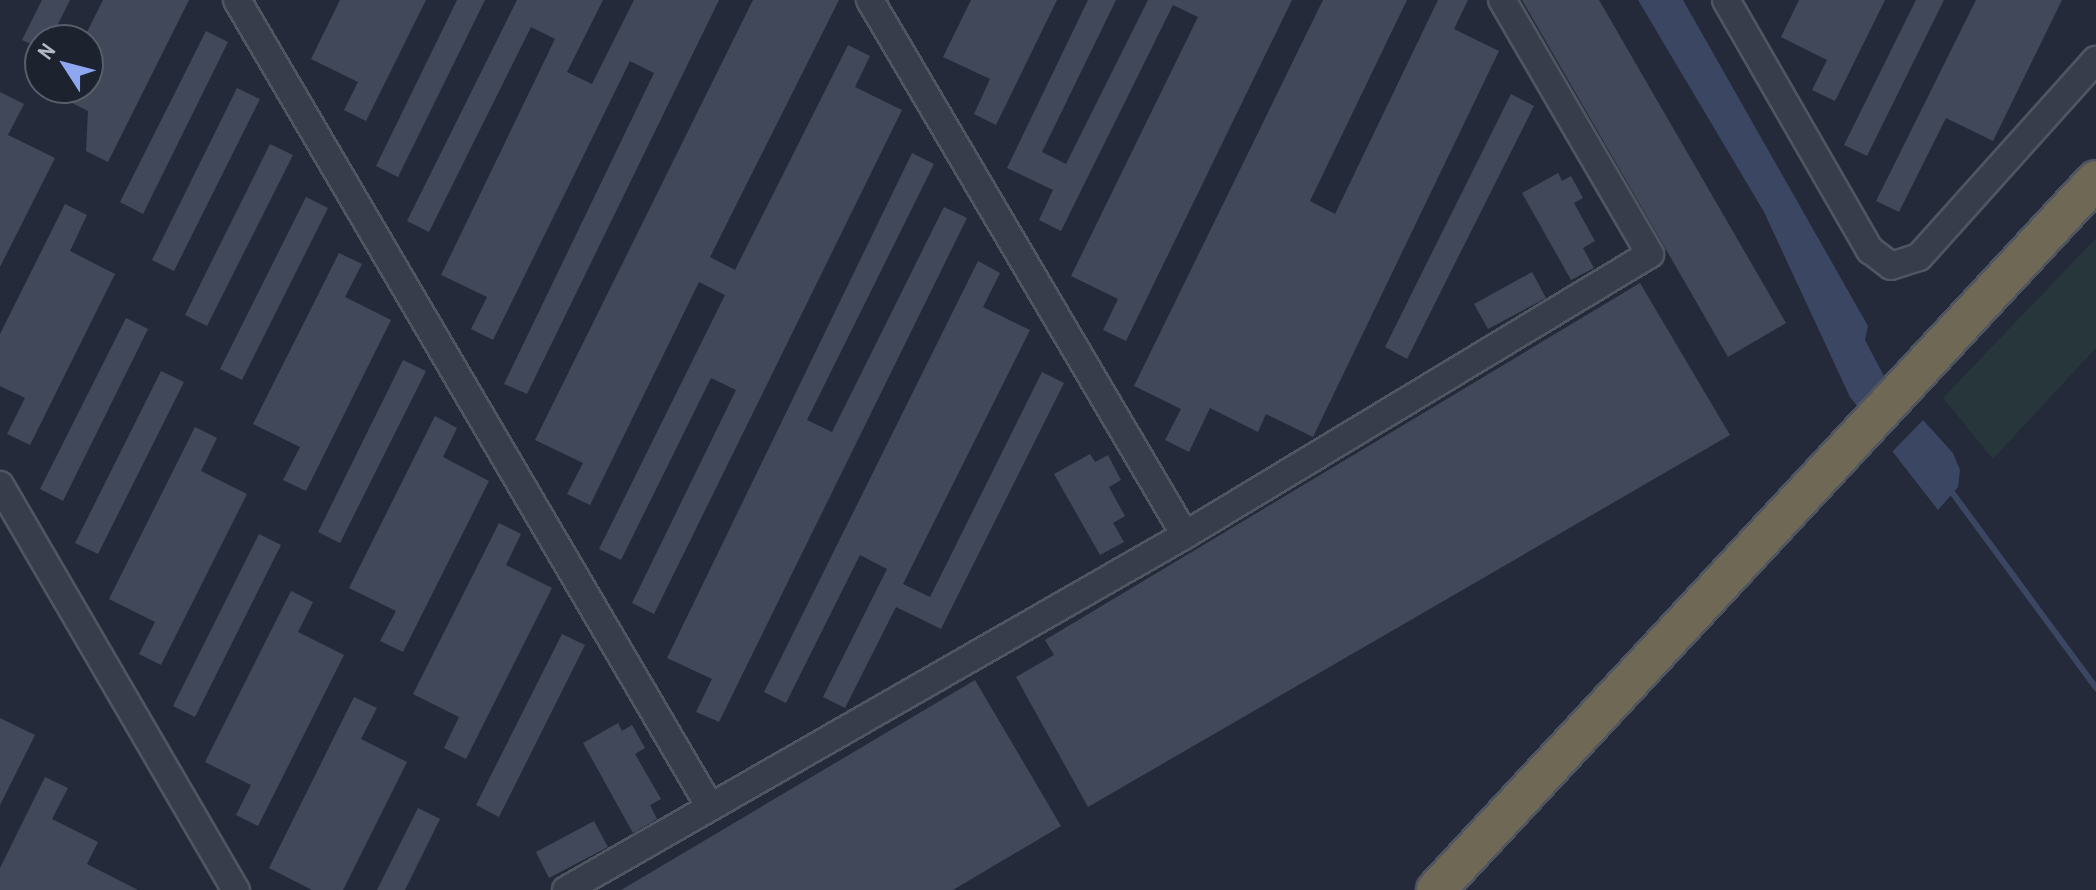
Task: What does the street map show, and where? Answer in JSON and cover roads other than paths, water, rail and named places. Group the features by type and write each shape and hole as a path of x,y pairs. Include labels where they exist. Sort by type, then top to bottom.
{"highway":[{"path":"1925,381 2096,180"},
{"path":"1436,890 1925,381 2096,213"},
{"path":"1465,890 1854,457"}],"lane":[{"path":"237,0 709,805"},
{"path":"870,0 1185,535"},
{"path":"566,890 709,805 1185,535 1650,254 1502,0"},
{"path":"1726,0 1870,250 1891,266 1919,257 2096,60"},
{"path":"0,485 236,890"}],"water":[{"path":"1638,0 1683,0 1868,326 1865,340 1885,378 1953,453 1960,470 1958,487 1938,510 1850,397 1764,212"}],"waterway":[{"path":"1948,487 2096,688"}]}
